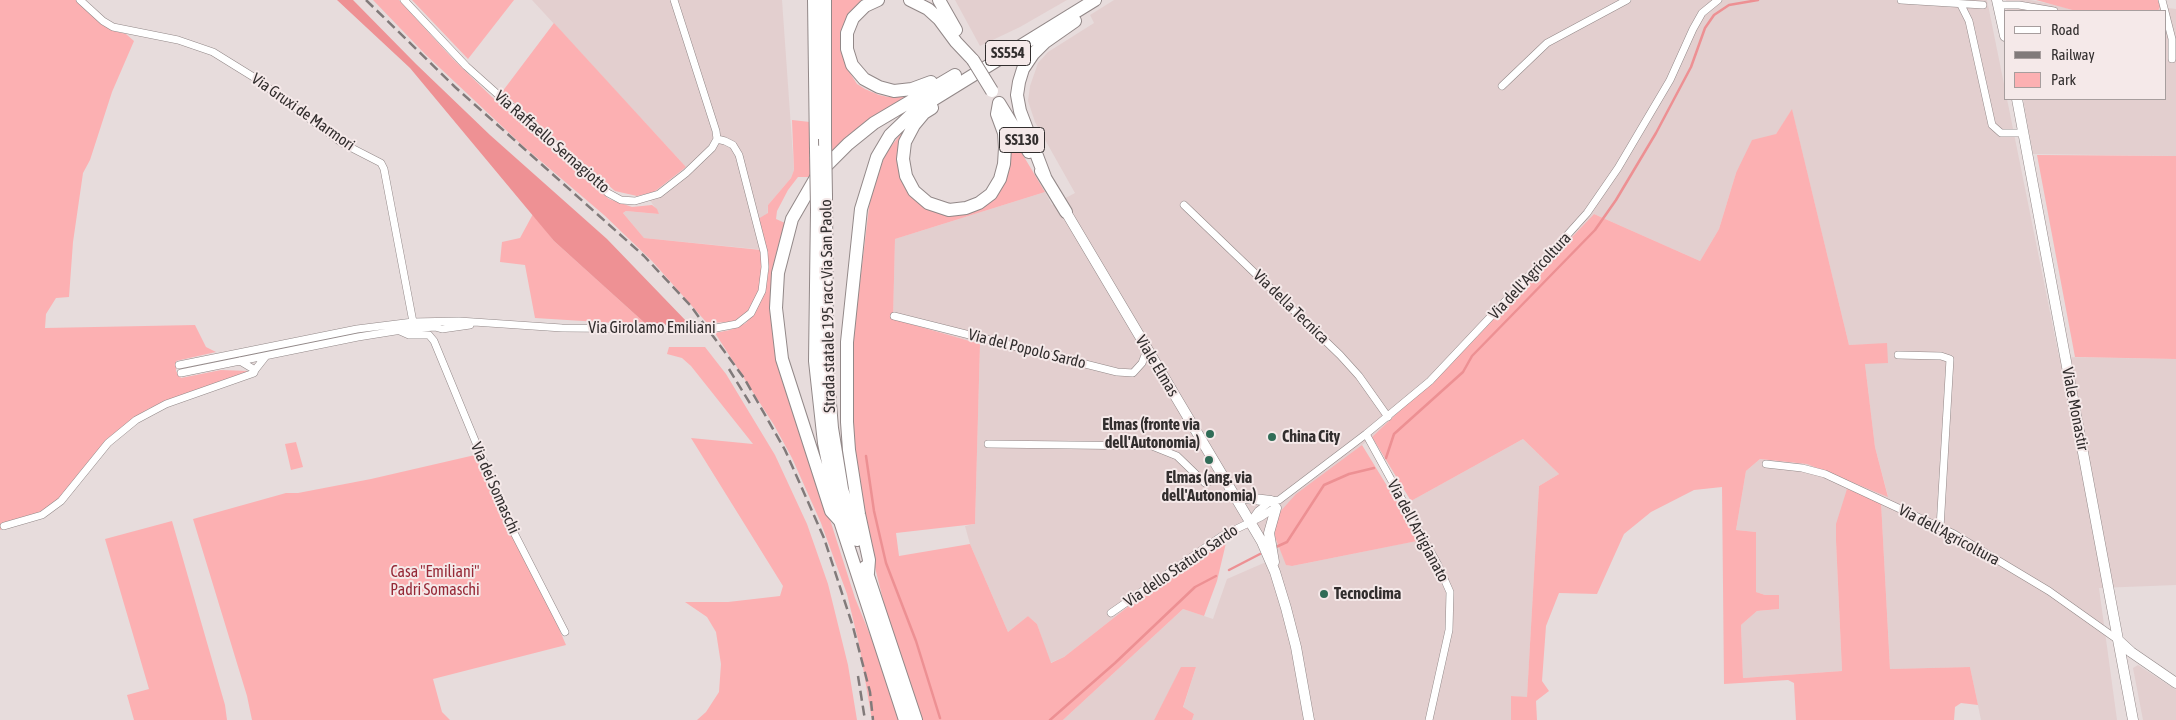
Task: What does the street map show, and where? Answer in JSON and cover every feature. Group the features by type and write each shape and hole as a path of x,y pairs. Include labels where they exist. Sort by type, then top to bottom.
{"highway":[{"name":"Strada statale 195 racc Via San Paolo","path":"814,0 817,210 816,361 818,401 828,468 840,521 889,655 916,720"},
{"name":"Strada statale 195 racc Via San Paolo","path":"824,0 826,357 832,428 842,489 868,573 904,720"},
{"path":"878,0 865,6 853,18 847,34 847,49 852,65 864,79 879,87 894,91 912,89 942,76 952,77"},
{"path":"910,0 928,9 959,41"},
{"path":"939,0 959,41"},
{"path":"949,0 953,8 950,21"},
{"name":"SS554","path":"919,102 952,77 1079,0"},
{"name":"SS554","path":"919,102 969,76 1095,0"},
{"path":"1045,177 1020,111 1018,82 1023,69 1033,54 1045,42 1106,0"},
{"name":"SS130","path":"959,41 973,60 1066,212"},
{"path":"969,76 964,87 924,113 914,125 905,142 906,176 914,191 928,203 949,210 966,208 979,203 991,194 1000,179 1004,164 1004,133 997,114 998,103"},
{"path":"840,521 831,511 782,359 776,308 778,273 792,219 818,174 848,144 874,123 919,102"},
{"path":"868,573 869,560 856,497 847,422 847,342 861,209 868,182 883,146 919,102"}],"main road":[{"path":"1998,3 2004,31"},
{"name":"Viale Monastir","path":"2018,100 2133,720"},
{"name":"Viale Elmas","path":"1066,212 1251,521 1275,573 1296,647 1309,720"},
{"path":"1236,496 1275,503 1269,533 1275,573"},
{"path":"2118,640 2131,652 2176,683"}],"street":[{"name":"Via Gruxi de Marmori","path":"80,0 103,21 113,27 178,40 213,52 255,78 342,143 381,163 384,169 413,322"},
{"name":"Via Raffaello Sernagiotto","path":"404,0 456,57 482,82 608,193 621,200 635,201 659,194 706,154 717,140"},
{"path":"674,0 716,131 717,140"},
{"path":"1502,86 1547,43 1627,0"},
{"name":"Via dell'Agricoltura","path":"1251,521 1388,417 1430,381 1587,213 1618,168 1670,80 1702,12 1718,0"},
{"path":"1901,0 1982,5"},
{"path":"1998,3 2048,10"},
{"path":"1961,5 1968,20 1992,125 2001,133 2024,133"},
{"path":"2166,15 2172,39 2171,59"},
{"name":"Via Girolamo Emiliani","path":"179,364 357,329 413,322 442,321 562,328 693,329 716,328 737,324 751,313 762,291 765,267 764,252 738,155 733,145 717,140"},
{"name":"Via della Tecnica","path":"1184,205 1340,355 1359,376 1388,417"},
{"name":"Via del Popolo Sardo","path":"894,316 1117,372 1133,373 1142,363 1147,350"},
{"path":"400,331 409,335 429,335 434,341 442,329 442,321"},
{"name":"Via Girolamo Emiliani","path":"180,373 349,339 400,331 435,327 442,329 476,324"},
{"name":"Via dei Somaschi","path":"434,341 509,523 535,569 565,632"},
{"path":"1898,355 1941,356 1950,359 1940,528"},
{"path":"4,526 42,515 61,501 108,443 136,420 166,404 254,373 266,356"},
{"path":"240,361 255,370"},
{"name":"Via dell'Artigianato","path":"1366,434 1438,565 1450,592 1449,630 1429,720"},
{"path":"988,444 1152,446 1177,456 1202,482 1209,483 1224,477"},
{"name":"Via dell'Agricoltura","path":"1766,464 1802,468 1825,474 1940,528 2049,591 2118,640"},
{"name":"Via dello Statuto Sardo","path":"1111,613 1222,536 1251,521"}],"shaded area":[{"path":"337,0 353,0 490,135 607,239 689,324 647,325 554,241 410,68"},
{"path":"532,0 782,0 794,170 791,178 768,205 766,250 644,238 623,213 626,211 659,214 646,194 654,192 686,167"},
{"path":"955,0 1067,0 1020,27 980,46"},
{"path":"1114,0 1987,0 2004,84 2004,100 2007,100 2059,357 2176,359 2176,585 2099,588 2117,720 1981,720 1970,667 1890,669 1881,502 1836,541 1842,671 1743,678 1741,625 1757,611 1779,609 1779,595 1765,595 1756,592 1756,532 1736,530 1746,471 1760,459 1807,464 1888,496 1875,447 1865,364 1887,344 1849,345 1792,110 1776,134 1736,173 1719,229 1700,261 1594,214 1468,346 1372,437 1340,463 1275,537 1287,565 1292,566 1416,541 1400,507 1523,439 1559,474 1539,486 1527,698 1511,696 1511,720 1192,720 1194,714 1183,708 1196,667 1182,667 1154,720 1063,720 1183,609 1213,619 1227,579 1266,562 1255,539 1249,530 1246,529 1221,541 1161,584 1153,587 1064,657 1050,663 1037,624 1028,616 1008,632 970,544 965,526 975,524 980,344 893,319 895,239 1045,192 1052,205 1075,193 1035,122 1028,101 1030,86 1038,63 1048,52 1094,23 1090,15"},
{"path":"2006,0 2030,0 2073,10 2007,10"},
{"path":"2160,7 2176,9 2176,156 2033,154 2023,100 2166,100 2166,10 2158,10"},
{"path":"2138,665 2176,690 2176,720 2143,720 2133,668"}],"green space":[{"path":"0,0 76,0 101,24 114,31 126,34 134,41 112,92 90,160 83,173 73,242 69,297 56,298 46,314 45,328 195,325 206,347 216,352 176,361 176,371 181,378 221,370 249,371 148,409 108,438 58,501 36,514 2,524 2,529 0,530"},
{"path":"373,0 399,0 453,59 492,97 609,199 632,207 652,205 657,209 659,214 626,211 623,213 644,238 761,250 761,286 746,313 733,322 707,323 652,261 604,215 522,145 425,54"},
{"path":"412,0 514,0 468,59"},
{"path":"829,0 867,0 843,56 857,84 879,95 888,97 909,95 875,115 847,136 810,177 798,177 788,190 777,211 776,219 785,223 776,254 772,284 784,375 855,598 873,642 889,624 868,539 853,450 851,356 870,199 885,154 903,131 899,141 902,178 943,211 1000,189 1010,165 1009,135 1011,135 1045,192 895,239 893,319 980,344 975,524 896,533 899,556 970,544 1008,632 1028,616 1037,624 1051,663 1064,657 1153,587 1161,584 1221,541 1226,543 1217,581 1204,616 1183,609 1063,720 872,720 859,644 847,594 821,523 792,458 774,425 715,333 730,330 746,323 762,299 769,267 758,219 768,213 768,205 791,178 794,170 792,120 810,122 809,160 829,134"},
{"path":"2036,0 2158,0 2160,7 2158,10 2072,10"},
{"path":"554,23 686,167 654,192 637,196 615,191 502,92"},
{"path":"1792,109 1849,345 1887,343 1888,363 1865,364 1875,447 1888,497 1807,464 1760,459 1746,471 1736,530 1756,532 1756,592 1765,595 1779,595 1779,609 1757,611 1741,625 1743,678 1842,671 1836,524 1847,489 1881,502 1890,669 1970,667 1978,705 1961,703 1955,707 1954,720 1796,720 1794,683 1788,680 1724,684 1722,487 1694,490 1651,512 1624,534 1597,594 1559,593 1546,626 1542,681 1549,691 1536,701 1537,720 1511,720 1511,696 1527,697 1539,486 1559,474 1523,439 1411,501 1372,437 1468,346 1594,214 1700,261 1719,229 1736,173 1752,140 1776,134"},
{"path":"2037,155 2176,156 2176,359 2075,357"},
{"path":"533,214 554,241 647,325 535,318 525,265 500,262 502,242 520,238"},
{"path":"669,347 705,347 726,374 775,455 807,524 828,584 848,665 857,720 697,720 706,712 719,692 721,664 716,632 707,617 685,602 728,602 780,596 783,586 691,438 753,444 691,366 682,358 667,354"},
{"path":"296,442 303,467 291,470 285,444"},
{"path":"1362,445 1400,507 1417,541 1292,566 1286,565 1275,537 1275,525 1279,513 1296,494"},
{"name":"Casa \"Emiliani\" Padri Somaschi","path":"475,455 545,596 566,645 433,679 442,712 450,720 252,720 247,696 193,519 286,493 298,493 371,479"},
{"path":"172,521 225,705 227,720 134,720 127,695 149,689 105,539"},
{"path":"1181,667 1196,667 1183,707 1194,714 1192,720 1154,720"}],"waterway":[{"path":"1386,458 1394,434 1463,372 1472,356 1595,230 1616,200 1656,133 1691,67 1705,28 1714,15 1729,5 1758,0"},
{"path":"866,456 874,511 886,563 916,641 940,718"},
{"path":"1276,547 1287,542 1324,485 1349,474 1374,468"},
{"path":"1229,570 1260,554"},
{"path":"1050,720 1115,663 1195,587 1216,576"}],"railway":[{"path":"366,0 455,87 644,256 690,305 744,378 785,450 824,538 853,627 870,692 873,720"},
{"path":"729,369 751,405"},
{"path":"858,676 865,720"}],"place":[{"name":"Elmas (fronte via dell'Autonomia)","path":"1210,434"},
{"name":"China City","path":"1272,437"},
{"name":"Elmas (ang. via dell'Autonomia)","path":"1209,460"},
{"name":"Tecnoclima","path":"1324,594"}]}
